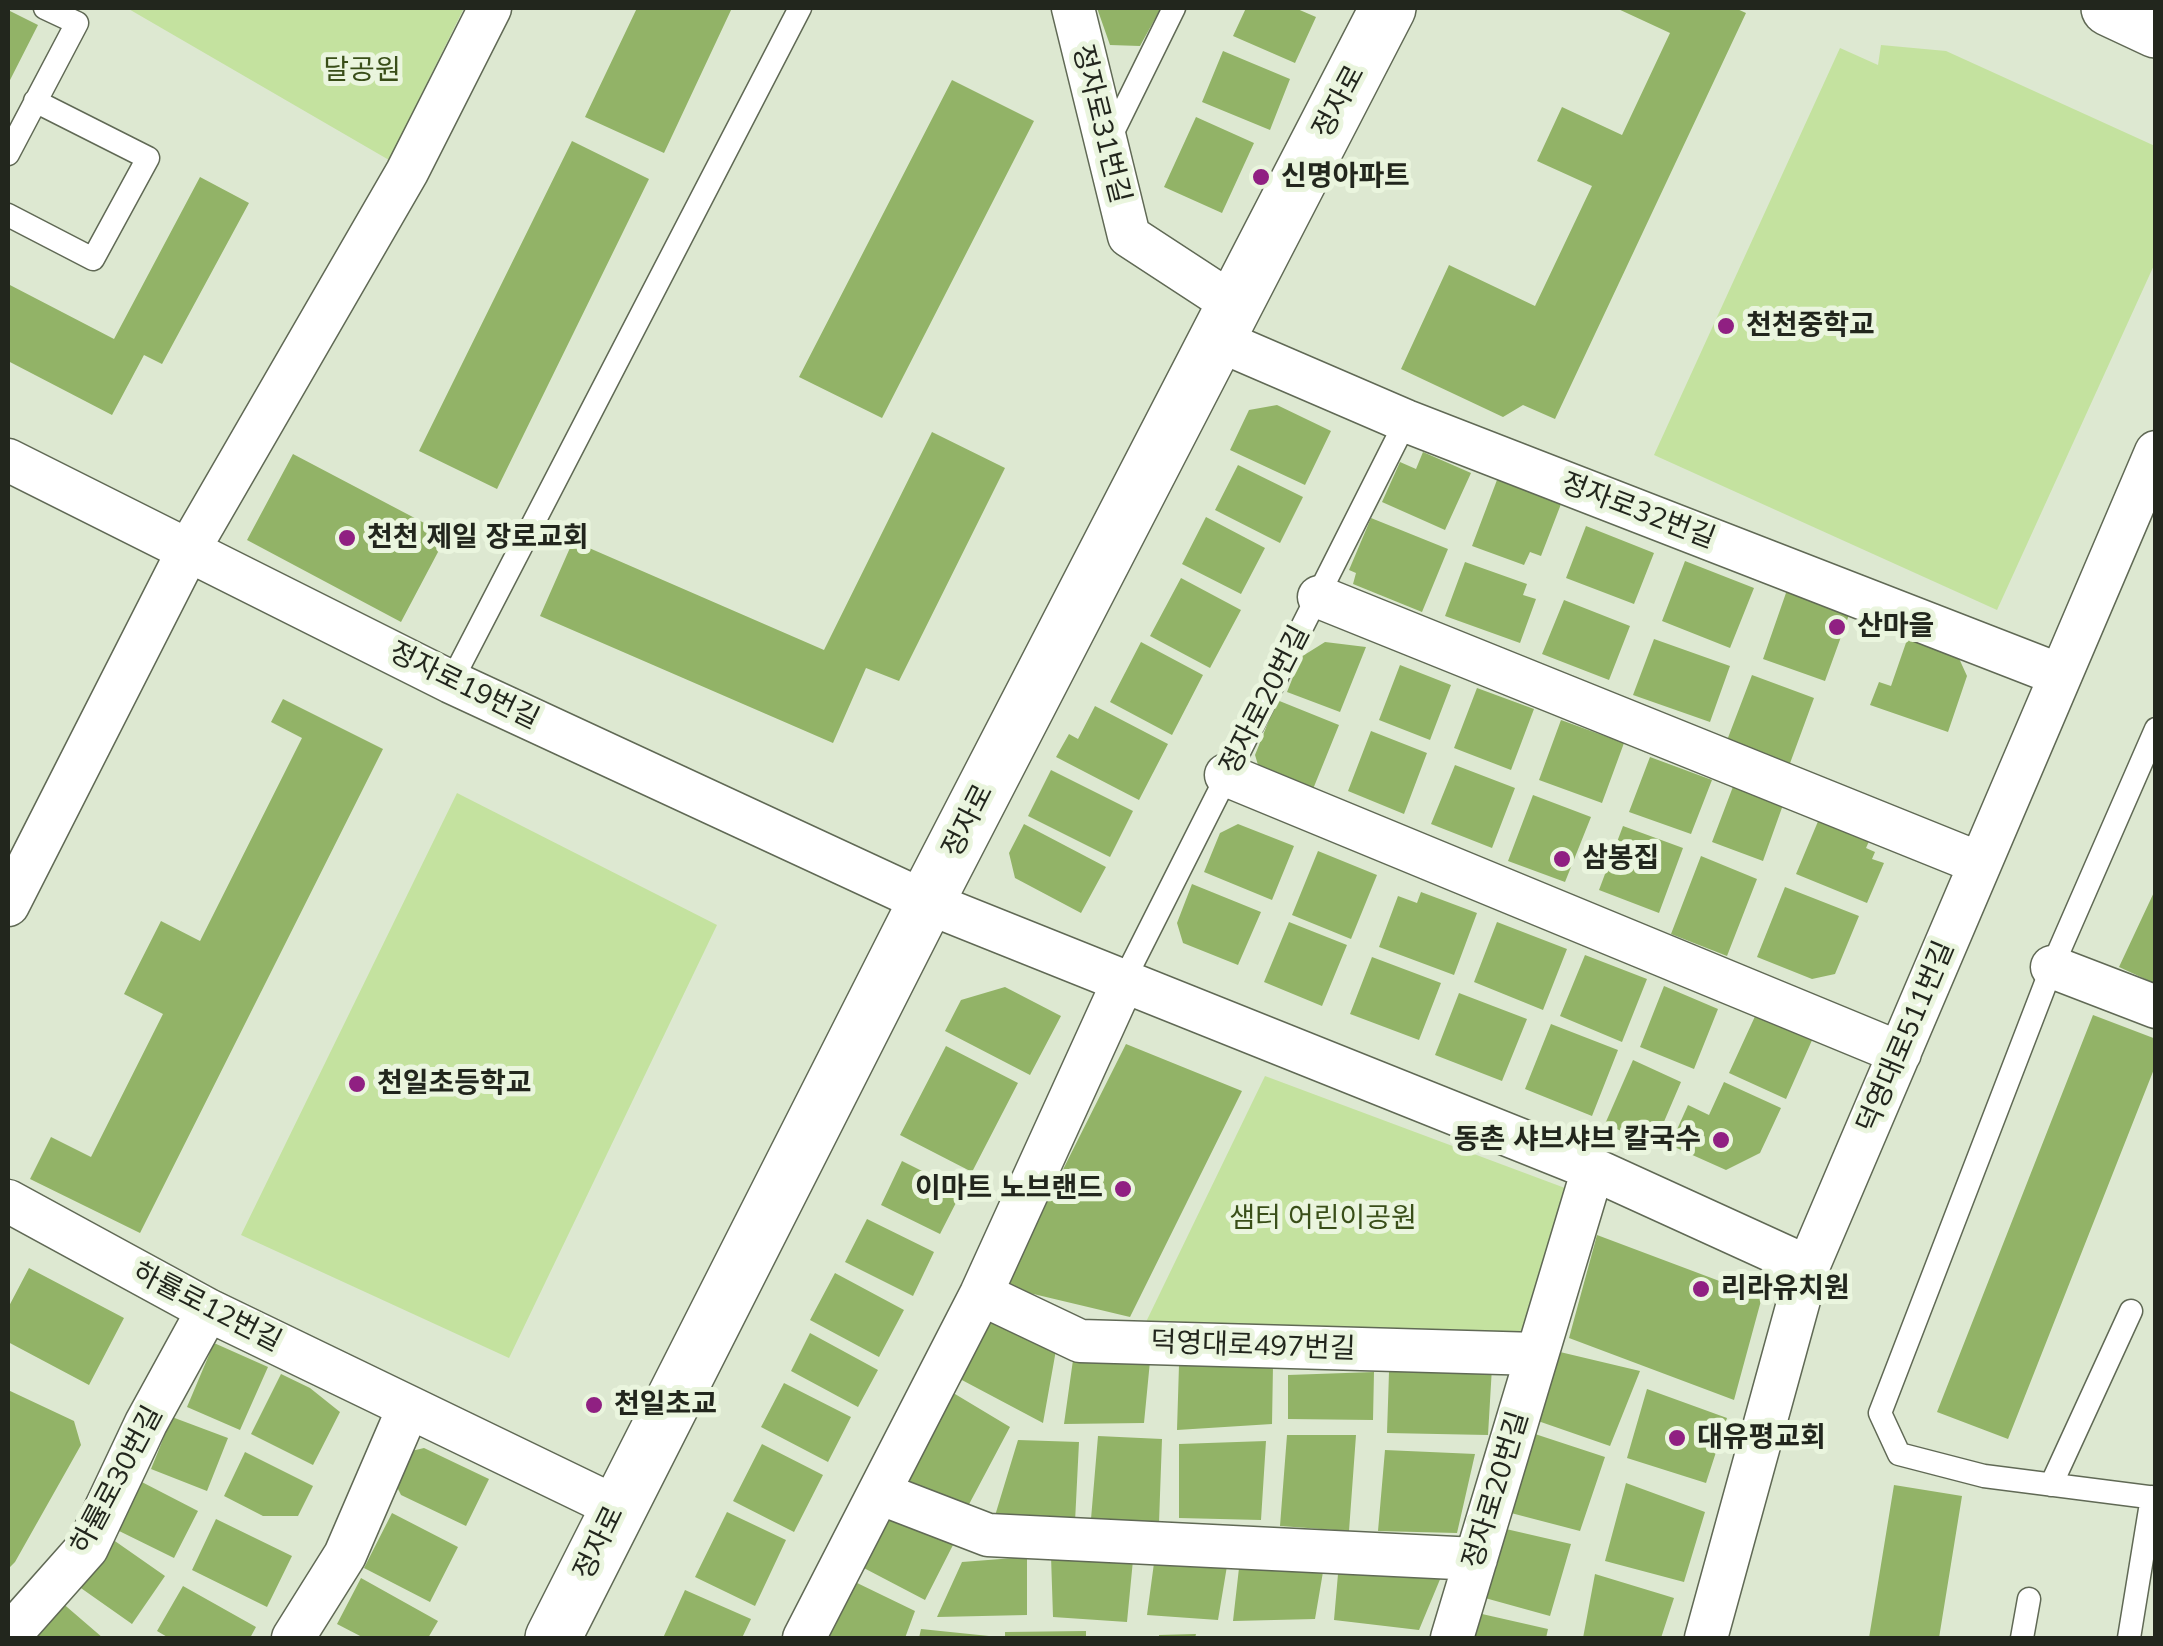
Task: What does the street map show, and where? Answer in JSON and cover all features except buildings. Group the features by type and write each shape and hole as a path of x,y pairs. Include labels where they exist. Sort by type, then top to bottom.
{"street":[{"path":"8,906 188,549 407,172 490,8"},
{"name":"정자로31번길","path":"1073,8 1129,236 1226,322"},
{"name":"정자로","path":"554,1638 616,1507 1388,8"},
{"path":"2109,8 2156,30"},
{"name":"정자로32번길","path":"1226,322 1406,421 2060,674"},
{"name":"덕영대로511번길","path":"1706,1638 1808,1267 2156,452"},
{"name":"정자로19번길","path":"8,460 450,682 926,902"},
{"path":"1319,597 1979,862"},
{"path":"1226,775 1900,1053"},
{"path":"926,902 1594,1169 1808,1267"},
{"path":"2052,967 2156,1007"},
{"path":"804,1638 980,1294 1124,980"},
{"name":"정자로20번길","path":"1452,1638 1594,1169"},
{"name":"하률로12번길","path":"8,1201 208,1310 616,1507"},
{"name":"덕영대로497번길","path":"980,1294 1080,1342 1536,1354"},
{"name":"하률로30번길","path":"8,1637 87,1548 146,1423 208,1310"},
{"path":"292,1638 345,1555 408,1408"},
{"path":"879,1493 988,1535 1476,1559"}],"lane":[{"path":"8,154 76,24 44,8"},
{"path":"450,682 800,8"},
{"path":"1106,146 1174,8"},
{"path":"8,215 93,259 148,158 35,101"},
{"name":"정자로20번길","path":"1124,980 1406,421"},
{"path":"2129,1638 2154,1498 1984,1476 1898,1454 1880,1413 2052,967 2156,729"},
{"path":"2051,1485 2131,1311"},
{"path":"2022,1638 2029,1599"}],"green space":[{"name":"달공원","path":"127,8 464,8 389,160"},
{"path":"1881,45 1946,51 2155,146 2155,263 1997,610 1654,455 1840,48 1878,65"},
{"path":"457,793 717,925 509,1358 241,1235"},
{"name":"샘터 어린이공원","path":"1265,1076 1573,1191 1529,1341 1146,1322"}],"place":[{"name":"신명아파트","path":"1261,177"},
{"name":"천천중학교","path":"1726,326"},
{"name":"천천 제일 장로교회","path":"347,538"},
{"name":"산마을","path":"1837,627"},
{"name":"삼봉집","path":"1562,859"},
{"name":"천일초등학교","path":"357,1084"},
{"name":"동촌 샤브샤브 칼국수","path":"1721,1140"},
{"name":"이마트 노브랜드","path":"1123,1189"},
{"name":"리라유치원","path":"1701,1289"},
{"name":"천일초교","path":"594,1405"},
{"name":"대유평교회","path":"1677,1438"}]}
